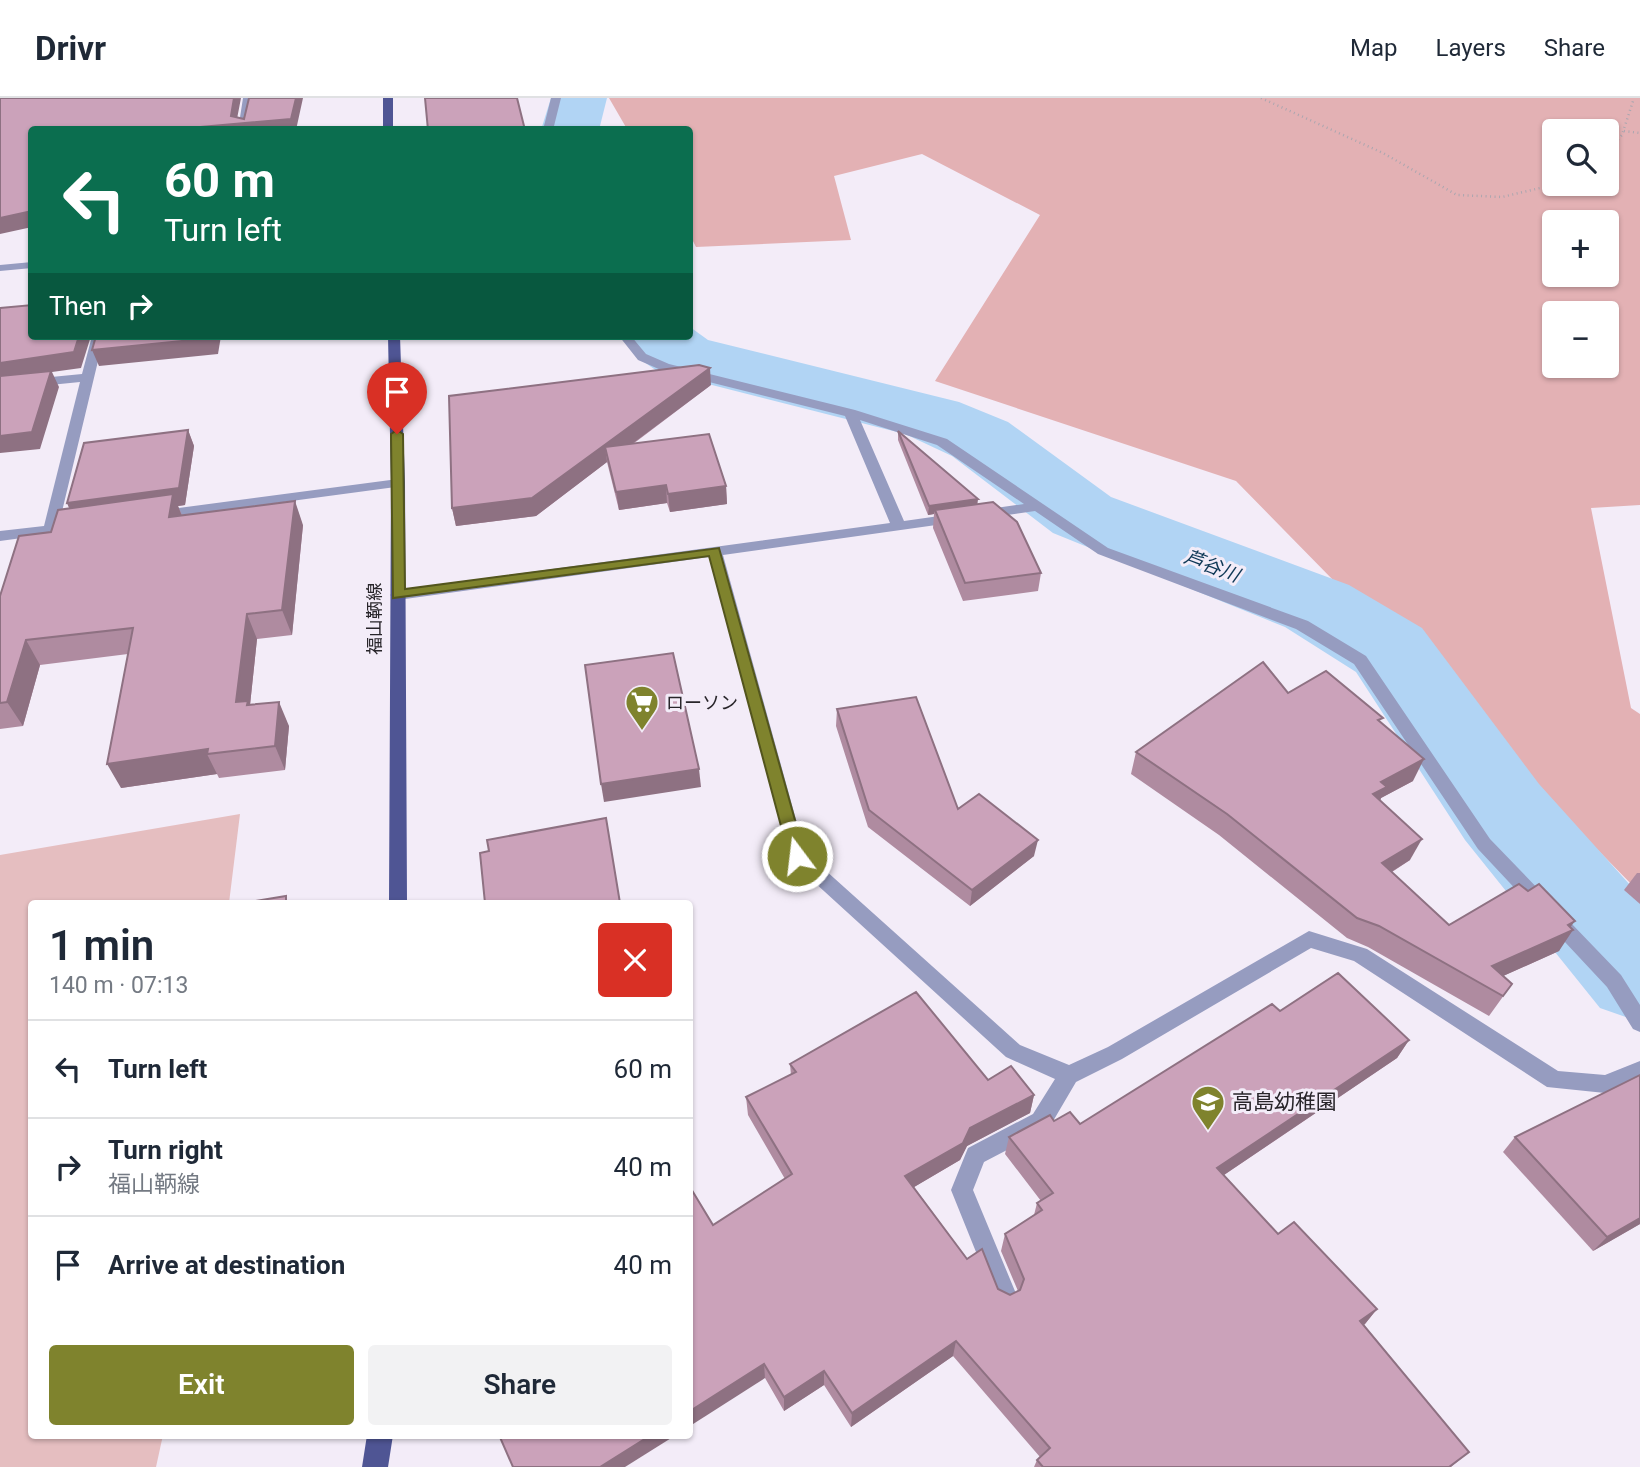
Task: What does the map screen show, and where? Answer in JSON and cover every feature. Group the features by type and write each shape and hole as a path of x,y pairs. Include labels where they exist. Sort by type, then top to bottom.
{"main road":[{"path":"388,98 388,126"},
{"name":"福山鞆線","path":"394,340 398,483 398,900"},
{"path":"375,1467 379,1439"}],"street":[{"path":"244,126 248,98"},
{"path":"549,126 556,98"},
{"path":"0,268 28,265"},
{"path":"50,530 97,340"},
{"path":"628,340 642,357 665,368 850,413 942,442 1103,551 1302,625 1360,660 1484,844 1614,981 1640,1023"},
{"path":"0,386 88,377"},
{"path":"850,413 899,526"},
{"path":"144,517 398,483"},
{"path":"398,595 1036,508"},
{"path":"0,536 90,524"},
{"path":"715,551 797,856 1013,1051 1069,1075"},
{"path":"1004,1296 962,1190 976,1155 1041,1121 1069,1075 1115,1052 1308,939 1360,955 1554,1080 1605,1084 1640,1070"}],"path":[{"path":"1261,98 1383,153 1457,195 1502,197 1542,188"},
{"path":"1619,140 1634,98"},
{"path":"1624,131 1640,133"}],"shaded area":[{"path":"609,98 1640,98 1640,505 1591,508 1631,708 1640,714 1640,893 1236,481 935,381 1040,215 922,154 834,176 851,240 696,247 693,241 693,126 625,126"},
{"path":"240,814 229,900 28,900 28,1439 162,1439 156,1467 0,1467 0,855"}],"building":[{"path":"0,98 234,98 231,116 244,119 249,98 296,98 291,119 212,126 28,126 28,212 0,218"},
{"path":"425,98 517,98 524,126 428,126"},
{"path":"28,305 28,340 78,340 74,352 0,363 0,308"},
{"path":"95,340 192,340 92,350"},
{"path":"699,365 710,368 532,498 452,508 449,396"},
{"path":"51,371 32,432 0,436 0,376"},
{"path":"188,430 179,488 67,503 84,443"},
{"path":"898,431 978,499 929,506"},
{"path":"709,434 726,486 668,494 666,485 616,492 605,447"},
{"path":"173,494 169,517 295,501 282,610 247,614 236,702 248,701 247,705 279,702 275,746 207,754 208,749 107,764 133,628 26,640 7,702 0,703 0,596 19,536 51,532 58,510"},
{"path":"993,502 1017,522 1041,573 965,583 935,510"},
{"path":"673,653 699,769 601,784 585,665"},
{"path":"1263,662 1288,693 1326,671 1383,718 1378,720 1424,759 1381,782 1387,787 1373,794 1422,839 1382,863 1449,925 1519,884 1528,891 1539,884 1575,921 1568,925 1573,930 1492,966 1512,984 1503,996 1379,926 1357,918 1227,814 1136,752"},
{"path":"916,697 958,809 979,794 1038,840 972,890 869,810 837,709"},
{"path":"606,818 620,900 485,900 480,853 489,851 487,840"},
{"path":"286,896 286,900 262,900"},
{"path":"1338,973 1409,1040 1217,1168 1278,1234 1294,1222 1377,1309 1360,1321 1469,1452 1449,1467 1043,1467 1037,1460 1050,1448 956,1341 852,1413 824,1371 784,1397 764,1364 693,1409 693,1192 713,1225 792,1174 746,1097 796,1072 790,1064 916,992 988,1080 1011,1066 1034,1095 970,1128 963,1143 905,1176 967,1259 982,1249 998,1289 1010,1295 1020,1290 1024,1279 1005,1234 1042,1210 1037,1203 1053,1193 1009,1137 1050,1115 1054,1121 1070,1112 1080,1124 1272,1004 1280,1011"},
{"path":"1640,1075 1640,1218 1607,1237 1515,1137"},
{"path":"501,1439 645,1439 600,1467 513,1467"}],"waterway":[{"name":"芦谷川","path":"571,126 579,98"},
{"name":"芦谷川","path":"661,340 683,356 932,418 980,439 1082,515 1317,606 1389,650 1502,812 1640,974"}],"place":[{"name":"ローソン","path":"642,732"},
{"name":"高島幼稚園","path":"1208,1132"}],"route":[{"path":"397,434 398,595 715,551 797,856"}]}
